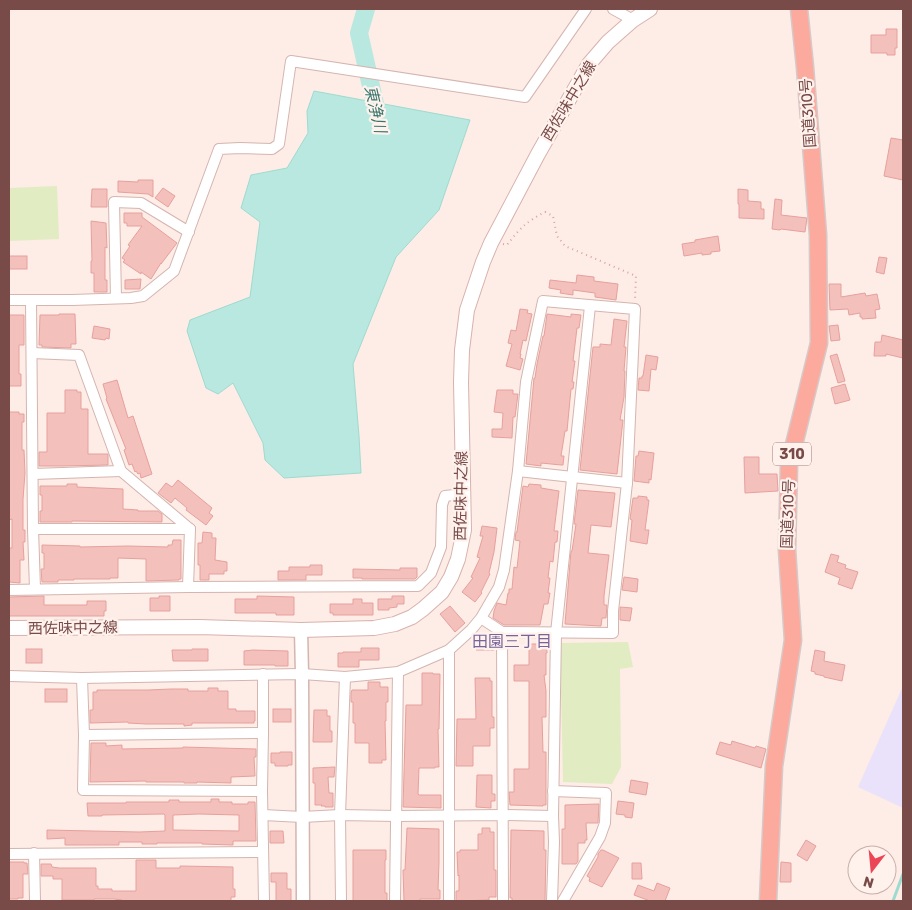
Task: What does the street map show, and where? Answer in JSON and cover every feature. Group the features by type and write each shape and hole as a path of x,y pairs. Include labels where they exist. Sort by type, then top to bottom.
{"highway":[{"name":"国道310号","path":"768,901 774,766 793,640 786,550 790,465 819,343 818,235 799,9"}],"main road":[{"name":"西佐味中之線","path":"9,628 199,627 301,630 374,628 395,624 412,616 442,592 451,577 458,559 464,530 462,350 468,310 476,282 491,243 538,154 589,64 608,42 633,20 650,9"}],"street":[{"path":"9,300 131,298 142,296 174,271 219,149 272,149 279,144 291,61 525,97 586,9"},
{"path":"614,9 633,20"},
{"path":"116,298 114,202 141,203 189,232"},
{"path":"31,300 35,589"},
{"path":"9,676 82,678 302,674 345,677 398,672 449,650 481,618 499,587 504,570 518,471 526,382 543,301 635,309 627,483 612,633 502,632 481,618"},
{"path":"552,901 556,633 590,306"},
{"path":"32,353 79,356 121,471 190,529"},
{"path":"33,474 121,471"},
{"path":"518,471 627,483"},
{"path":"9,590 418,586 430,573 441,547 442,505 445,496 463,494"},
{"path":"33,529 190,529"},
{"path":"188,587 190,529"},
{"path":"301,630 302,901"},
{"path":"502,632 503,901"},
{"path":"449,650 449,901"},
{"path":"395,901 398,672"},
{"path":"263,674 262,791 264,901"},
{"path":"341,901 340,815 345,677"},
{"path":"82,678 83,790 262,791"},
{"path":"84,735 263,733"},
{"path":"554,791 606,793 605,823 600,837 563,901"},
{"path":"263,815 302,817 340,815 553,816"},
{"path":"9,854 263,852"},
{"path":"34,853 35,901"}],"path":[{"path":"491,243 508,245 521,227 545,212 553,216 557,236 565,246 636,276 635,309"}],"shaded area":[{"path":"903,686 903,808 858,787"}],"green space":[{"path":"57,186 59,239 9,241 9,188"},
{"path":"628,642 633,667 620,669 621,767 612,784 563,782 560,643"}],"water":[{"path":"314,91 470,120 439,210 396,257 353,364 361,473 284,478 265,460 263,443 233,383 218,394 206,388 187,331 190,320 250,297 260,222 241,208 251,175 287,168 308,133 307,111"}],"building":[{"path":"886,29 897,29 895,55 871,53 871,35 886,35"},
{"path":"891,138 903,140 903,180 884,176"},
{"path":"138,180 153,180 153,197 148,194 118,192 118,181 138,182"},
{"path":"163,188 175,196 168,207 155,198"},
{"path":"92,189 107,189 107,207 91,207"},
{"path":"738,189 748,190 748,201 761,202 761,209 764,209 764,219 739,218"},
{"path":"775,199 782,200 781,215 807,218 805,232 772,229"},
{"path":"124,213 142,213 142,217 177,243 151,279 123,262 125,260 122,258 130,246 128,245 142,226 127,226 127,223 124,223"},
{"path":"91,221 106,223 105,280 107,280 107,292 94,292 94,273 91,273"},
{"path":"718,236 720,251 711,252 711,254 702,255 702,253 684,256 682,244"},
{"path":"9,256 27,256 27,269 9,269"},
{"path":"879,257 887,258 884,274 876,272"},
{"path":"577,275 594,277 594,281 618,284 616,300 595,297 595,293 573,290 573,295 560,293 561,290 549,288 550,280 576,283"},
{"path":"141,279 140,289 125,289 125,280"},
{"path":"829,284 841,284 841,297 865,293 866,296 877,294 880,309 875,310 876,318 862,319 860,313 849,315 848,309 830,310"},
{"path":"520,309 528,310 527,313 532,314 526,341 523,340 520,354 520,358 523,359 520,370 506,366 512,344 508,343 511,330 516,331"},
{"path":"75,314 76,344 71,344 71,348 42,347 42,345 39,345 40,315"},
{"path":"547,314 571,317 571,314 581,315 579,328 577,328 573,361 575,361 572,382 574,382 573,389 571,389 567,431 565,431 561,456 564,456 563,465 541,463 541,466 526,464 534,378"},
{"path":"9,315 24,315 24,345 19,345 21,386 9,386"},
{"path":"614,319 627,321 624,347 626,347 624,397 620,420 623,420 617,474 580,470 593,347 600,347 600,344 611,345"},
{"path":"838,325 840,340 831,341 829,326"},
{"path":"94,326 110,329 109,339 92,338"},
{"path":"882,335 903,340 903,358 886,354 886,356 874,356 875,342 881,342"},
{"path":"837,354 845,381 838,383 830,356"},
{"path":"646,355 658,357 656,370 651,369 649,391 638,390 639,378 643,376"},
{"path":"117,380 128,418 133,416 152,474 141,478 140,473 135,472 132,464 129,465 124,450 126,449 106,399 103,384"},
{"path":"845,384 850,400 835,404 831,388"},
{"path":"65,390 81,392 81,409 88,409 88,454 108,454 108,465 39,466 39,452 47,452 47,413 65,413"},
{"path":"497,390 513,390 513,394 518,394 515,417 513,417 512,438 492,437 492,429 502,429 503,413 494,412"},
{"path":"9,412 24,414 24,422 22,422 22,450 24,450 25,473 23,530 25,530 25,542 23,542 24,560 20,560 20,583 9,582 9,548 12,548 12,519 9,520"},
{"path":"639,451 654,453 649,483 634,481 636,456 638,456"},
{"path":"744,457 759,457 759,474 777,474 778,491 745,493"},
{"path":"178,480 212,508 209,513 213,516 206,525 186,510 187,508 175,498 171,503 158,493 166,483 172,487"},
{"path":"67,484 77,484 77,487 123,489 123,509 158,511 162,514 162,522 40,522 42,495 40,495 40,486 67,486"},
{"path":"529,484 541,485 541,488 559,491 554,531 558,531 557,542 555,542 553,562 550,561 548,578 550,578 548,593 550,593 548,604 544,604 540,625 504,625 493,618 494,611 497,603 506,605 509,589 512,589 514,567 517,568 520,541 515,540 523,486 528,487"},
{"path":"578,490 615,493 611,527 591,525 588,553 609,555 604,596 604,605 607,605 606,618 602,618 601,626 565,624"},
{"path":"638,496 647,497 647,500 649,500 645,530 649,530 647,544 630,541 632,520 630,519 633,498 638,498"},
{"path":"482,526 497,528 490,574 482,593 475,602 462,592 473,578 471,577 480,558 477,557 483,536 480,536"},
{"path":"203,532 212,533 212,538 216,538 215,560 227,562 227,571 224,571 224,574 209,574 209,580 200,580 200,565 198,565 198,543 202,543"},
{"path":"173,540 181,540 181,579 179,580 146,581 146,559 118,558 118,578 42,582 41,569 44,569 44,553 42,553 42,545 168,547 168,545 172,545"},
{"path":"831,554 839,556 837,562 846,565 845,568 858,572 852,589 838,584 840,578 825,572"},
{"path":"310,565 322,565 322,575 306,575 306,580 278,580 278,571 289,571 289,567 310,567"},
{"path":"400,568 417,568 417,577 415,579 353,578 353,569 400,570"},
{"path":"624,577 638,579 637,592 622,590"},
{"path":"44,596 44,605 87,605 87,601 106,601 106,611 104,611 104,616 9,616 9,597"},
{"path":"159,596 170,596 170,611 150,611 150,598 159,598"},
{"path":"257,596 294,597 294,615 235,613 235,599 257,599"},
{"path":"392,596 404,596 404,604 397,604 397,607 389,608 389,610 378,610 378,599 392,599"},
{"path":"353,599 362,599 362,603 373,603 373,615 333,615 333,613 330,613 330,604 353,604"},
{"path":"450,606 465,623 455,632 440,614"},
{"path":"620,607 632,608 630,621 620,620"},
{"path":"494,637 494,650 476,650 476,638"},
{"path":"529,644 547,644 546,675 544,675 546,717 542,717 543,752 546,752 546,805 543,806 510,805 509,792 514,792 514,769 529,769 529,681 514,681 514,665 529,665"},
{"path":"361,648 379,648 379,660 359,660 359,667 338,667 338,653 361,652"},
{"path":"26,649 42,649 42,663 26,663"},
{"path":"208,649 208,661 173,661 172,650"},
{"path":"815,650 825,652 824,661 845,665 842,681 824,677 811,671"},
{"path":"244,651 288,651 288,666 244,665"},
{"path":"422,673 440,674 439,767 419,768 418,794 441,795 441,808 403,807 406,705 422,705"},
{"path":"475,678 490,678 490,681 492,681 492,717 494,717 494,728 490,728 490,746 473,746 473,766 456,766 457,719 476,719"},
{"path":"368,682 380,682 380,687 388,687 385,721 386,760 382,760 382,763 369,763 369,743 355,743 355,723 353,723 351,693 352,690 368,690"},
{"path":"208,688 228,691 228,709 255,711 254,723 192,723 192,725 184,726 184,724 128,722 90,723 90,710 93,710 93,692 97,692 97,690 188,689 188,691 208,691"},
{"path":"45,689 67,689 67,702 45,702"},
{"path":"273,709 291,709 291,722 273,722"},
{"path":"314,710 327,710 327,716 330,716 332,742 313,742"},
{"path":"732,741 755,748 756,746 766,749 761,768 716,754 720,742 731,745"},
{"path":"91,743 106,743 106,746 122,745 122,749 183,747 256,749 256,757 254,757 255,776 231,777 231,783 90,782"},
{"path":"292,752 292,765 275,766 275,763 271,763 271,753"},
{"path":"335,767 334,777 328,777 329,793 333,793 333,807 315,805 313,768"},
{"path":"477,775 492,775 492,794 495,794 495,801 491,801 491,808 476,807"},
{"path":"631,780 648,783 646,795 629,792"},
{"path":"211,799 219,799 219,802 232,802 232,804 255,802 256,841 233,841 233,845 119,842 119,845 65,845 65,838 47,839 47,830 165,831 164,814 88,816 87,803 169,802 169,800 179,800 179,802 211,802","holes":["173,815 239,815 239,831 173,830"]},
{"path":"618,801 634,803 632,818 616,814"},
{"path":"599,804 598,823 586,823 587,840 585,840 585,843 578,843 578,861 576,864 562,864 562,829 565,829 565,805"},
{"path":"407,828 439,829 438,890 440,890 440,899 404,901 403,870 405,870"},
{"path":"482,828 490,828 490,832 494,832 496,897 489,897 489,900 456,901 456,891 459,891 457,852 460,852 460,850 478,850 478,834 482,834"},
{"path":"511,830 544,831 544,850 546,850 545,901 512,901 512,898 510,898"},
{"path":"270,831 283,831 284,843 270,843"},
{"path":"806,840 816,846 807,861 797,855"},
{"path":"353,850 386,850 385,893 387,893 387,901 353,901"},
{"path":"601,850 619,858 602,887 589,881 590,878 587,876"},
{"path":"136,860 156,860 156,868 180,868 180,866 233,867 235,897 231,897 231,901 62,900 62,879 53,879 53,876 41,876 41,864 51,864 52,867 59,868 96,868 96,886 98,886 98,889 136,891"},
{"path":"9,862 27,863 28,874 23,874 23,898 9,899"},
{"path":"781,862 791,863 791,882 780,882"},
{"path":"632,863 641,863 642,879 632,879"},
{"path":"271,873 287,873 287,889 291,889 291,901 276,901 276,882 271,882"},
{"path":"657,883 670,888 665,901 650,901 634,895 638,885 654,891"}],"waterway":[{"name":"東浄川","path":"366,9 359,33 380,126"},
{"path":"893,901 903,874"}],"district":[{"name":"田園三丁目","path":"512,641"}]}
